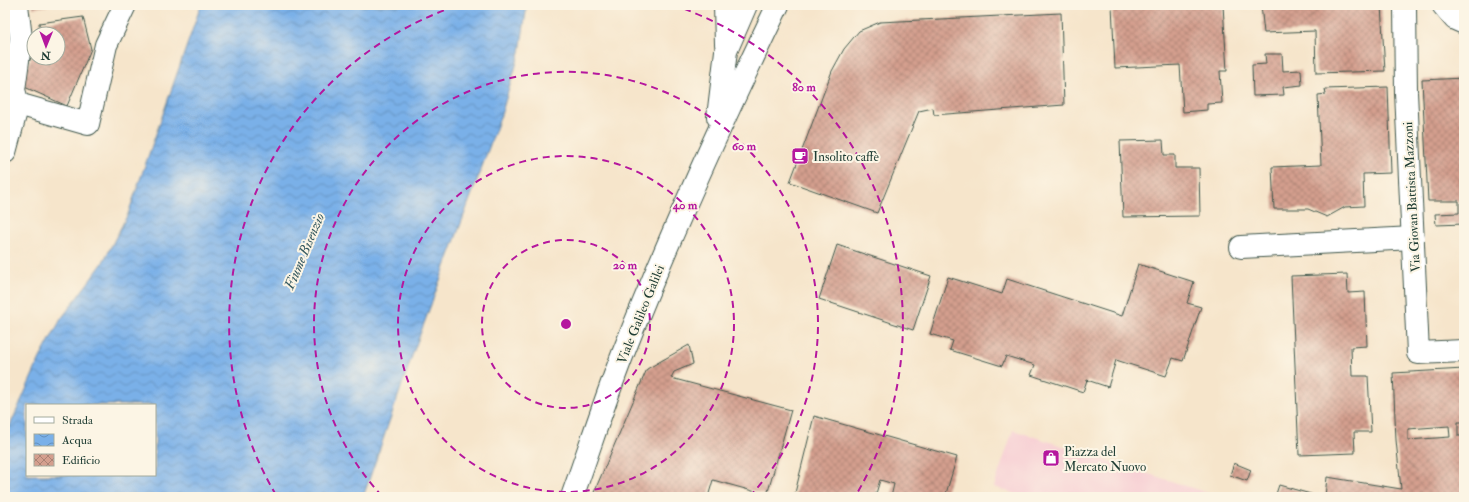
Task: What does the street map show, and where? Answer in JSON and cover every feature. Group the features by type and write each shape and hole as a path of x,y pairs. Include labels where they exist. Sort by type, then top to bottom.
{"street":[{"path":"18,104 88,124 106,45 125,5"},
{"path":"716,135 726,51 725,5"},
{"path":"726,51 746,5"},
{"path":"716,135 778,5"},
{"name":"Via Giovan Battista Mazzoni","path":"1405,5 1405,42 1418,352 1464,351"},
{"path":"1443,5 1455,18 1464,23"},
{"path":"5,152 18,104 14,90 21,38 13,6"},
{"name":"Viale Galileo Galilei","path":"572,497 625,348 716,135"},
{"path":"1241,247 1413,238"}],"shaded area":[{"name":"Piazza del Mercato Nuovo","path":"1013,430 1220,497 1025,497 994,487"}],"water":[{"name":"Fiume Bisenzio","path":"201,5 527,5 520,52 501,115 412,356 363,497 5,497 5,437 40,358 61,319 102,264 128,214"}],"building":[{"path":"33,5 47,5 47,6 33,8"},
{"path":"1112,5 1223,5 1227,71 1220,71 1222,103 1207,104 1207,110 1183,112 1180,65 1115,68"},
{"path":"1261,5 1381,5 1385,71 1316,73 1315,31 1264,33"},
{"path":"1061,13 1064,105 934,115 933,108 919,111 877,213 790,182 832,71 844,49 859,31 880,22"},
{"path":"83,17 91,49 67,106 20,85 28,66 66,66 66,26 39,26 39,23"},
{"path":"1265,54 1282,54 1283,71 1301,70 1302,85 1283,87 1284,95 1253,96 1252,65 1266,64"},
{"path":"1464,78 1464,224 1436,225 1435,214 1459,213 1459,201 1428,201 1422,80"},
{"path":"1388,87 1391,173 1363,174 1364,206 1345,207 1327,217 1308,209 1274,209 1272,167 1321,165 1318,95 1326,94 1325,89"},
{"path":"1163,140 1164,155 1175,155 1175,168 1199,168 1200,216 1123,217 1120,141"},
{"path":"837,245 931,276 913,330 819,299"},
{"path":"1138,264 1194,282 1187,303 1201,307 1183,361 1173,358 1166,376 1116,360 1108,387 1087,380 1083,392 1031,375 1035,365 1006,356 1002,366 950,350 953,341 930,334 948,277 1002,294 1007,279 1122,316"},
{"path":"1347,274 1348,293 1365,292 1367,346 1351,347 1352,376 1368,376 1371,432 1354,432 1355,453 1299,455 1291,276"},
{"path":"689,345 693,364 674,372 671,378 791,410 767,495 713,480 708,497 592,497 647,369"},
{"path":"1464,369 1464,422 1458,422 1458,436 1464,436 1464,497 1325,497 1327,477 1401,489 1396,440 1393,373","holes":["1449,426 1450,437 1408,440 1408,429"]},
{"path":"814,416 957,457 945,497 891,497 894,484 880,480 875,497 794,497"},
{"path":"1234,463 1251,470 1247,481 1230,475"},
{"path":"1279,485 1321,497 1275,497"}],"place":[{"name":"Insolito caffè","path":"800,156"},
{"name":"Piazza del Mercato Nuovo","path":"1051,458"}]}
